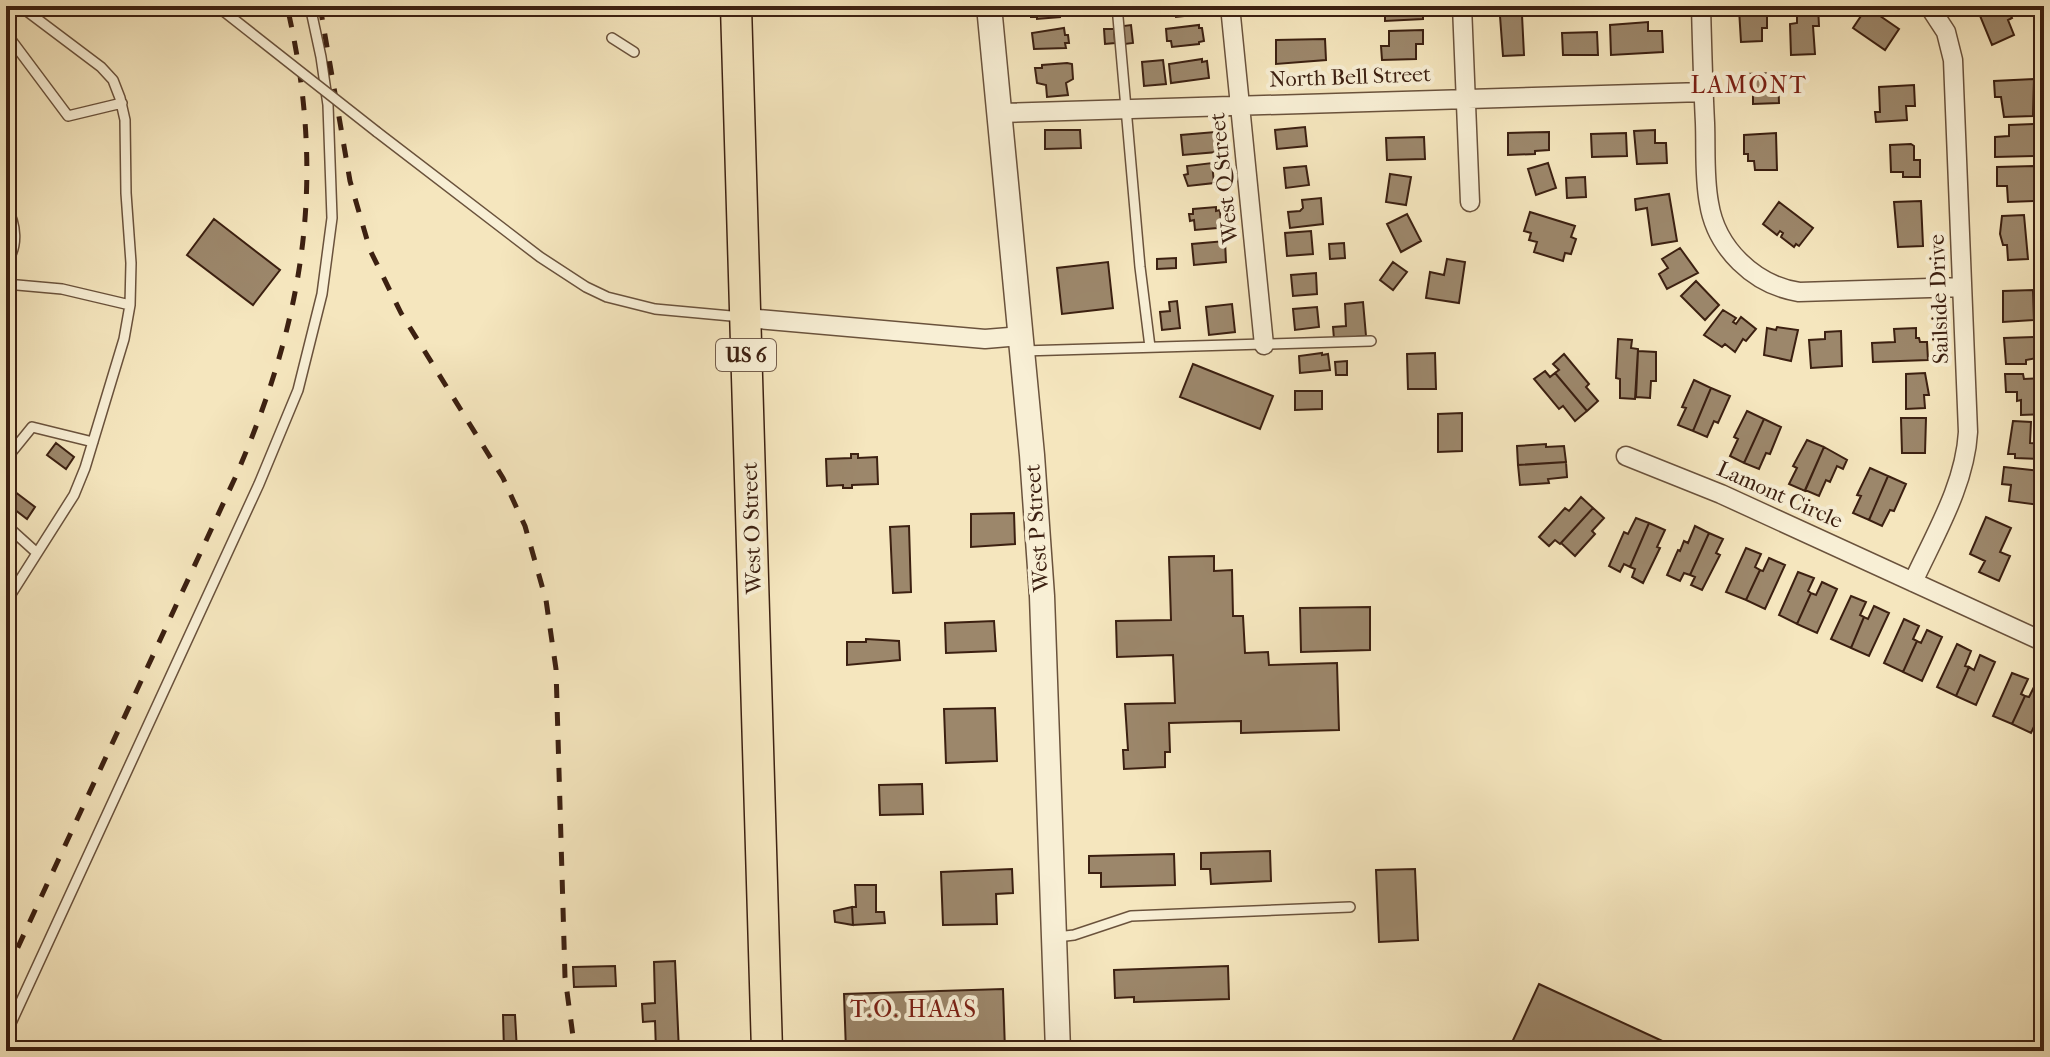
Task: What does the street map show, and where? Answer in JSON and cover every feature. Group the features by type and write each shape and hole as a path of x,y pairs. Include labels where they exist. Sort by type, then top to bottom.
{"main road":[{"name":"West O Street","path":"736,6 767,1051"}],"street":[{"name":"West P Street","path":"989,6 1042,596 1058,1051"},
{"name":"West Q Street","path":"1230,6 1264,345"},
{"path":"1462,6 1470,202"},
{"path":"1701,6 1709,205 1721,239 1746,268 1780,288 1799,292 1962,287"},
{"name":"Sailside Drive","path":"1913,582 1960,478 1967,453 1953,60 1946,32 1930,7"},
{"name":"North Bell Street","path":"999,113 1704,92"},
{"path":"746,318 1021,343"},
{"name":"Lamont Circle","path":"1626,456 1721,494 2044,642"}],"lane":[{"path":"6,602 74,495 124,339 130,305 126,142 122,103 113,80 101,67 20,6"},
{"path":"217,6 540,257 586,287 642,307 746,318"},
{"path":"6,1034 259,484 298,390 322,294 332,218 328,105 310,6"},
{"path":"1117,6 1150,347"},
{"path":"6,33 68,116 122,103"},
{"path":"612,38 634,52"},
{"path":"6,206 14,227 13,253 6,263"},
{"path":"6,284 62,289 130,305"},
{"path":"1021,343 1150,347 1371,341"},
{"path":"6,459 32,427 93,442"},
{"path":"6,525 37,553"},
{"path":"1055,938 1074,935 1131,916 1350,907"}],"building":[{"path":"1030,6 1063,8 1059,9 1060,17 1037,19 1031,17"},
{"path":"1123,6 1147,6 1148,10 1130,12 1129,9 1123,10"},
{"path":"1169,6 1202,6 1202,14 1176,17 1175,9 1170,10"},
{"path":"1263,6 1296,6 1297,14 1264,16"},
{"path":"1385,6 1423,6 1423,19 1385,21"},
{"path":"1818,6 1819,26 1813,26 1815,54 1791,55 1790,24 1797,23 1797,7"},
{"path":"1987,6 2007,6 2014,35 1992,45 1978,11"},
{"path":"1867,7 1899,29 1885,50 1853,28"},
{"path":"1739,9 1767,10 1767,28 1762,28 1762,41 1741,42"},
{"path":"1522,15 1524,55 1503,56 1500,16"},
{"path":"1648,22 1648,31 1662,31 1663,52 1611,55 1610,25"},
{"path":"1131,25 1133,43 1125,44 1123,26"},
{"path":"1199,25 1204,41 1199,44 1172,47 1171,41 1167,41 1166,29"},
{"path":"1064,28 1069,43 1065,43 1066,48 1034,49 1032,33"},
{"path":"1104,29 1114,29 1115,43 1105,44"},
{"path":"1423,30 1423,44 1416,44 1416,59 1382,60 1381,46 1389,46 1389,31"},
{"path":"1597,32 1598,55 1563,55 1562,33"},
{"path":"1325,39 1326,60 1276,64 1276,40"},
{"path":"1202,59 1202,62 1207,61 1209,78 1171,83 1169,64"},
{"path":"1163,60 1166,84 1144,86 1142,62"},
{"path":"1072,64 1073,79 1066,83 1068,95 1047,97 1046,85 1037,83 1035,68"},
{"path":"1778,73 1779,103 1753,104 1753,89 1744,89 1744,74"},
{"path":"2034,79 2033,116 2004,117 2001,97 1995,97 1994,81"},
{"path":"1914,85 1915,106 1906,106 1907,120 1876,122 1875,112 1880,112 1879,87"},
{"path":"2036,124 2036,156 1995,157 1995,137 2009,136 2009,125"},
{"path":"1305,127 1307,146 1277,149 1275,130"},
{"path":"1045,130 1080,130 1081,148 1045,149"},
{"path":"1655,130 1655,143 1666,143 1667,163 1637,164 1634,131"},
{"path":"1215,132 1217,152 1183,155 1181,135"},
{"path":"1549,132 1549,150 1508,155 1508,133"},
{"path":"1626,133 1627,156 1592,157 1591,134"},
{"path":"1776,133 1777,170 1755,170 1754,161 1748,161 1748,154 1744,154 1744,135"},
{"path":"1424,137 1425,159 1387,160 1386,138"},
{"path":"1890,145 1914,146 1914,160 1920,160 1920,177 1903,177 1903,172 1891,172"},
{"path":"1212,163 1214,183 1188,186 1184,175 1188,174 1187,166"},
{"path":"1548,163 1556,188 1536,195 1528,169"},
{"path":"1306,166 1309,185 1286,188 1284,168"},
{"path":"2034,166 2036,201 2008,202 2007,186 1997,186 1997,167"},
{"path":"1390,174 1411,177 1406,205 1386,202"},
{"path":"1585,177 1586,197 1567,198 1566,178"},
{"path":"1669,194 1677,241 1652,245 1647,208 1636,210 1635,199"},
{"path":"1321,198 1323,224 1290,228 1288,212 1300,211 1303,208 1302,200"},
{"path":"1921,201 1923,246 1898,247 1894,202"},
{"path":"1779,202 1813,228 1799,246 1796,244 1794,247 1781,237 1783,233 1780,231 1777,235 1763,224"},
{"path":"1216,207 1216,211 1220,210 1221,224 1217,224 1217,228 1195,230 1194,220 1190,221 1189,214 1193,214 1193,209"},
{"path":"1530,212 1575,226 1571,237 1576,239 1571,254 1565,253 1563,261 1534,252 1537,242 1529,240 1531,233 1524,231"},
{"path":"1407,214 1421,241 1401,252 1387,224"},
{"path":"2024,215 2028,259 2008,260 2007,245 2003,245 2000,234 2002,216"},
{"path":"214,219 280,270 253,305 187,255"},
{"path":"1311,231 1313,254 1287,256 1285,233"},
{"path":"1225,241 1226,262 1194,265 1192,244"},
{"path":"1344,243 1345,258 1330,259 1329,244"},
{"path":"1680,248 1698,273 1667,289 1659,274 1668,268 1662,259"},
{"path":"1176,258 1176,268 1157,269 1157,259"},
{"path":"1447,259 1465,262 1459,303 1426,298 1430,272 1444,275"},
{"path":"1108,262 1113,308 1062,314 1057,268"},
{"path":"1393,262 1407,272 1393,290 1380,280"},
{"path":"1316,273 1317,294 1293,296 1291,275"},
{"path":"1696,281 1719,305 1705,320 1681,296"},
{"path":"2033,290 2034,320 2003,322 2003,291"},
{"path":"1177,301 1180,328 1162,330 1160,312 1170,311 1169,302"},
{"path":"1363,302 1366,336 1334,339 1333,327 1346,326 1345,304"},
{"path":"1232,304 1235,332 1209,335 1206,307"},
{"path":"1317,307 1319,327 1295,330 1293,309"},
{"path":"1723,310 1736,318 1733,322 1736,324 1741,317 1756,329 1746,341 1743,339 1735,352 1704,335"},
{"path":"1777,327 1798,330 1791,361 1764,355 1767,328 1776,330"},
{"path":"1916,328 1916,338 1927,342 1928,360 1873,362 1872,343 1895,342 1894,329"},
{"path":"1841,331 1842,366 1811,368 1809,340 1825,339 1825,332"},
{"path":"2035,337 2036,358 2026,360 2026,364 2006,364 2004,338"},
{"path":"1618,339 1632,340 1631,348 1638,349 1635,399 1620,398 1620,379 1616,378"},
{"path":"1638,351 1656,352 1656,381 1651,381 1650,398 1636,397"},
{"path":"1435,353 1436,389 1408,389 1407,354"},
{"path":"1328,354 1330,370 1300,373 1299,356"},
{"path":"1564,354 1589,384 1586,387 1598,401 1587,411 1555,373 1559,370 1553,364"},
{"path":"1347,361 1347,375 1336,375 1335,362"},
{"path":"1193,364 1273,396 1260,429 1180,397"},
{"path":"1545,371 1550,377 1555,373 1587,411 1575,421 1563,406 1559,409 1534,379"},
{"path":"1925,373 1929,395 1924,395 1925,408 1906,409 1906,374"},
{"path":"2005,374 2023,374 2024,379 2042,378 2044,414 2021,415 2021,400 2017,401 2017,392 2006,392"},
{"path":"1694,380 1711,388 1693,431 1678,425"},
{"path":"1711,388 1730,396 1718,423 1714,421 1707,437 1693,431"},
{"path":"1295,391 1322,391 1322,409 1295,410"},
{"path":"1747,411 1764,419 1744,463 1730,456 1738,439 1734,437"},
{"path":"1462,413 1462,451 1438,452 1438,414"},
{"path":"1901,418 1926,418 1925,453 1902,453"},
{"path":"1764,419 1781,427 1770,454 1766,453 1759,469 1744,463"},
{"path":"2013,421 2031,422 2030,443 2042,444 2041,459 2015,458 2015,454 2008,454"},
{"path":"1807,440 1824,447 1805,491 1789,484 1797,468 1793,466"},
{"path":"56,443 74,457 66,469 47,455"},
{"path":"1546,444 1546,447 1564,446 1566,462 1518,465 1517,446"},
{"path":"1824,447 1847,460 1843,469 1837,466 1830,482 1826,480 1819,496 1805,490"},
{"path":"851,454 858,454 858,458 877,457 878,484 852,485 852,488 827,486 826,459 851,458"},
{"path":"1566,462 1567,477 1548,479 1549,483 1520,485 1518,465"},
{"path":"2004,467 2042,471 2039,505 2009,501 2011,485 2002,484"},
{"path":"1870,468 1888,476 1869,520 1853,513 1861,496 1857,495"},
{"path":"1888,476 1906,484 1894,511 1890,510 1882,526 1869,520"},
{"path":"6,485 35,507 27,519 6,503"},
{"path":"1581,497 1593,508 1560,544 1555,540 1549,546 1539,537 1565,508 1569,511"},
{"path":"1593,508 1604,518 1592,531 1595,534 1575,556 1561,543"},
{"path":"1014,513 1015,544 971,547 971,514"},
{"path":"1986,517 2011,528 2000,552 2010,556 1999,581 1979,572 1985,561 1970,554"},
{"path":"1636,518 1649,523 1630,567 1624,564 1620,572 1609,566 1624,532 1628,534"},
{"path":"1649,523 1665,530 1643,583 1632,577 1635,569 1630,567"},
{"path":"909,526 911,592 893,593 890,527"},
{"path":"1695,526 1709,533 1690,575 1684,573 1680,581 1667,575 1678,550 1684,541 1688,543"},
{"path":"1709,533 1723,539 1716,553 1720,555 1702,590 1691,585 1695,577 1690,575"},
{"path":"1746,548 1761,554 1755,567 1760,570 1746,600 1726,592"},
{"path":"1214,556 1214,571 1232,570 1233,616 1243,616 1245,653 1268,652 1269,665 1337,663 1339,730 1241,733 1241,721 1169,723 1170,752 1165,752 1165,767 1124,769 1123,750 1128,750 1125,704 1175,703 1173,655 1117,657 1116,621 1171,620 1169,557"},
{"path":"1769,558 1785,565 1765,609 1746,600"},
{"path":"1798,572 1814,578 1797,624 1779,615"},
{"path":"1822,582 1837,589 1817,633 1797,624 1811,593 1816,595"},
{"path":"1851,596 1866,602 1860,615 1864,617 1851,648 1831,639"},
{"path":"1874,606 1889,613 1869,656 1851,648 1864,617 1868,619"},
{"path":"1370,607 1370,650 1301,652 1300,608"},
{"path":"1904,619 1919,626 1913,639 1917,641 1903,672 1884,663"},
{"path":"994,621 996,651 946,653 945,623"},
{"path":"1927,630 1942,637 1922,681 1903,672 1917,641 1921,643"},
{"path":"866,639 899,641 900,660 847,665 847,642 866,642"},
{"path":"1957,644 1971,651 1965,666 1969,667 1956,696 1937,687"},
{"path":"1980,655 1995,662 1976,705 1956,696 1969,667 1974,670"},
{"path":"2012,673 2028,679 2021,694 2025,696 2012,724 1993,716"},
{"path":"2036,683 2044,686 2044,705 2031,733 2012,724 2025,696 2029,697"},
{"path":"995,708 997,761 946,763 944,709"},
{"path":"922,784 923,814 880,815 879,785"},
{"path":"1270,851 1271,881 1211,884 1210,869 1201,869 1201,853"},
{"path":"1174,854 1175,885 1101,887 1101,873 1089,873 1089,856"},
{"path":"1012,869 1013,893 996,894 997,924 943,925 941,872"},
{"path":"1415,869 1418,940 1379,942 1376,870"},
{"path":"855,885 876,885 876,912 884,912 885,923 853,925"},
{"path":"852,907 853,925 835,922 834,911"},
{"path":"675,961 679,1051 656,1051 655,1021 643,1022 642,1004 655,1003 654,962"},
{"path":"615,966 616,986 574,987 573,967"},
{"path":"1228,966 1229,999 1134,1002 1134,997 1115,998 1114,970"},
{"path":"1539,984 1684,1051 1508,1051"},
{"path":"1003,989 1005,1051 846,1051 844,994"},
{"path":"503,1015 515,1015 517,1051 504,1051"}],"railway":[{"path":"6,973 235,478 278,361 293,304 307,189 306,130 287,6"},
{"path":"320,6 350,181 370,250 401,313 503,478 525,526 546,600 556,669 565,977 575,1051"}],"district":[{"name":"LAMONT","path":"1749,85"},
{"name":"T.O. HAAS","path":"914,1009"}]}
